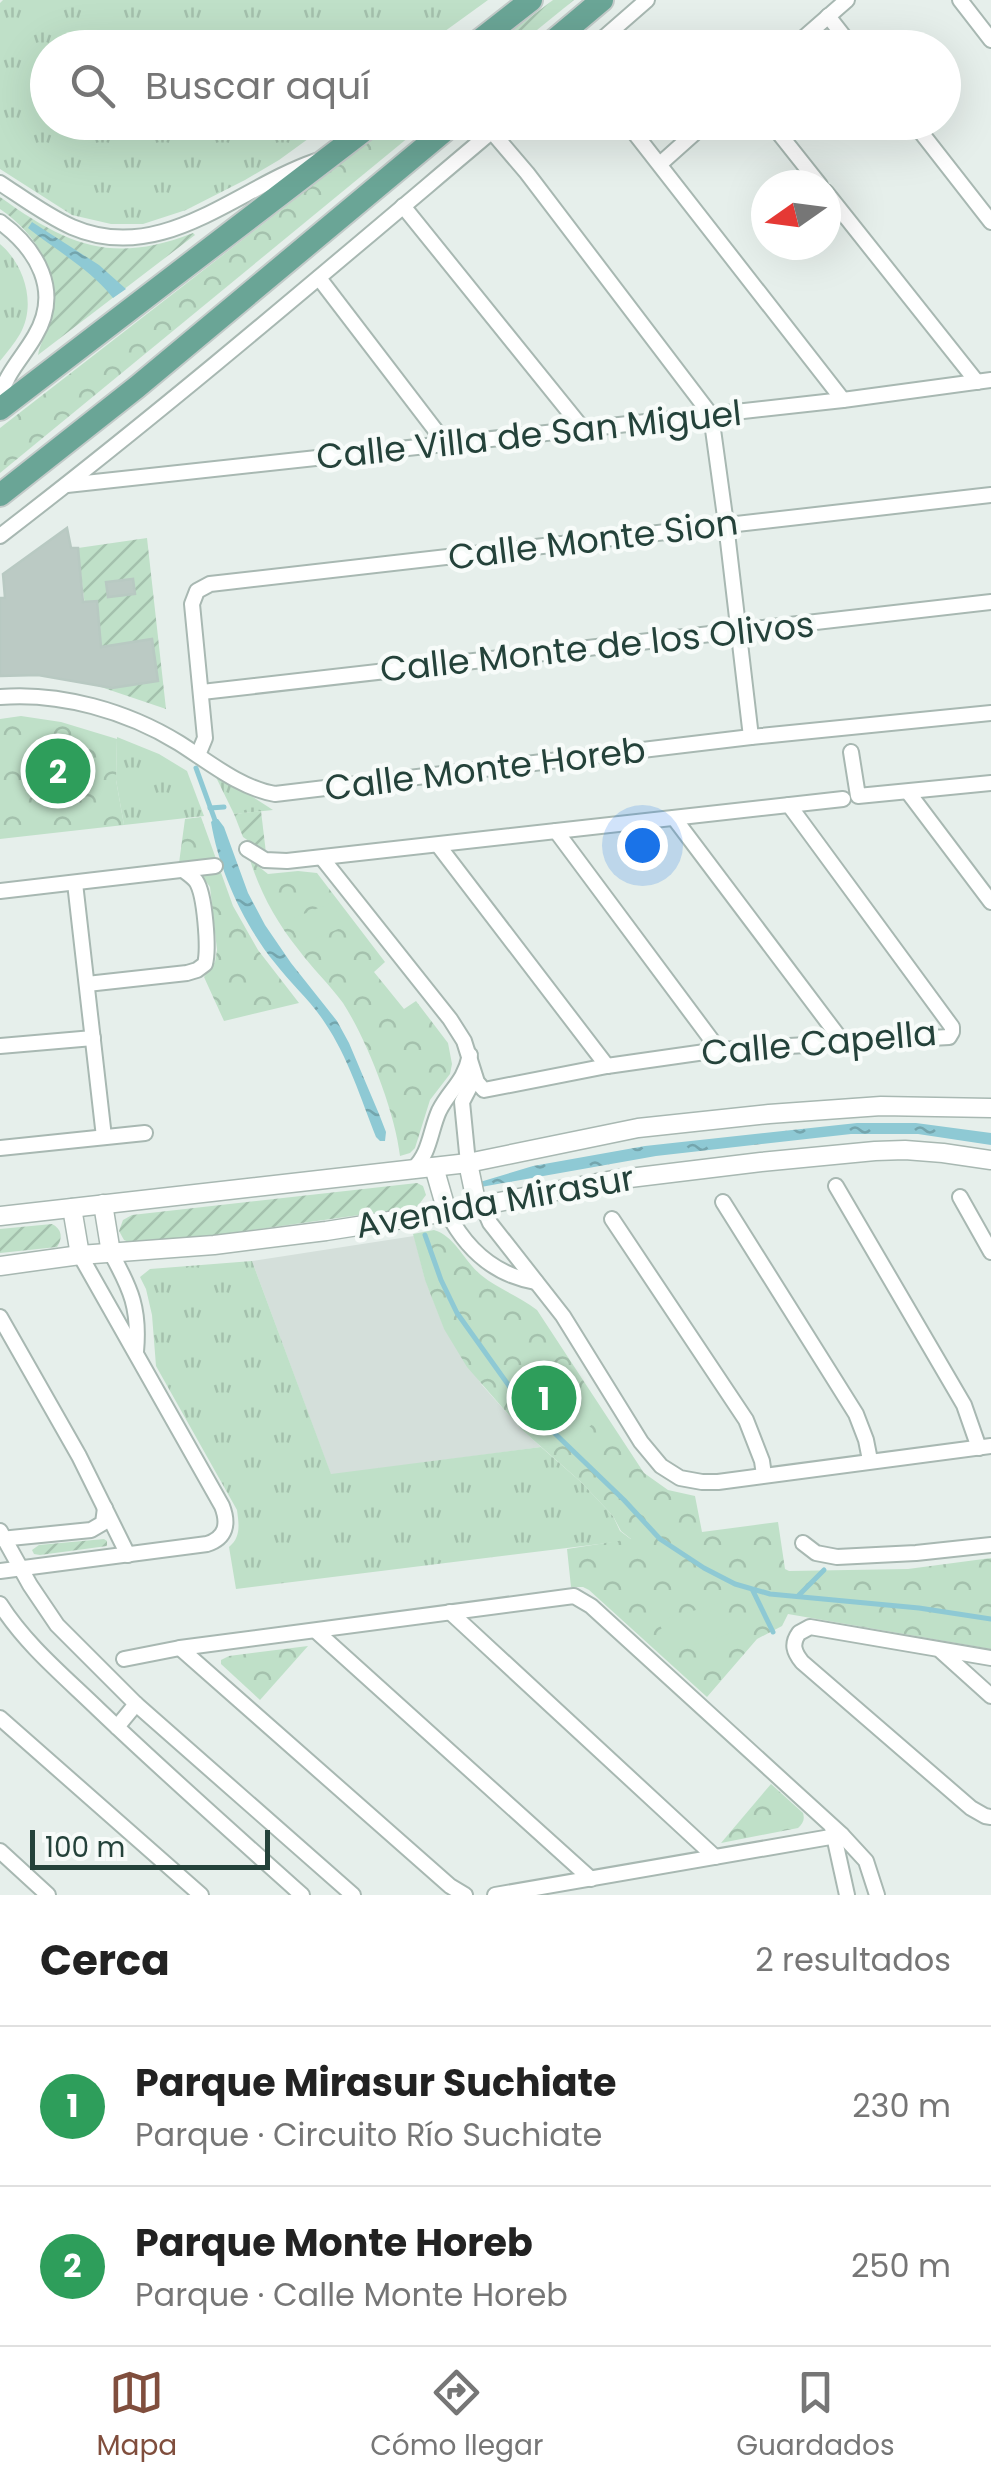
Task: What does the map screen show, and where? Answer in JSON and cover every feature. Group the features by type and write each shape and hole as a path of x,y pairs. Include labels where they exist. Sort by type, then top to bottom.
{"main road":[{"path":"492,30 530,0"},
{"path":"566,30 602,0"},
{"path":"0,409 353,140"},
{"path":"0,495 137,387 433,140"}],"street":[{"path":"612,30 646,0"},
{"path":"812,30 847,0"},
{"path":"960,0 991,40"},
{"path":"828,16 839,30"},
{"path":"0,536 67,485 483,140"},
{"path":"506,140 526,173 711,415 751,737"},
{"path":"641,140 843,400"},
{"path":"660,164 687,140"},
{"path":"784,140 808,170"},
{"path":"927,140 991,222"},
{"path":"0,184 73,228 132,238 168,232 193,222 290,170 336,154"},
{"path":"404,206 583,430"},
{"path":"841,210 984,381"},
{"path":"0,222 19,236 39,264 46,302 37,334 6,377 0,396"},
{"path":"319,278 446,444"},
{"name":"Calle Villa de San Miguel","path":"67,485 583,430 984,381"},
{"name":"Calle Monte Sion","path":"202,692 192,604 197,591 210,584 991,495"},
{"name":"Calle Monte de los Olivos","path":"202,692 991,602"},
{"path":"198,755 205,738 202,692"},
{"name":"Calle Monte Horeb","path":"0,698 40,697 97,708 154,730 254,788 275,794 751,737 991,713"},
{"path":"850,752 858,796 991,783"},
{"path":"908,792 991,902"},
{"path":"247,849 270,862 322,858 843,798"},
{"name":"Calle Capella","path":"475,1077 482,1088 490,1090 607,1066 719,1050 946,1038 952,1027 789,804"},
{"path":"674,818 842,1041"},
{"path":"556,832 719,1050"},
{"path":"438,845 607,1066"},
{"path":"322,858 450,1019 470,1054 475,1077 462,1102 476,1206 563,1316 641,1442 660,1466 680,1478 702,1482 764,1476 985,1447 836,1186"},
{"path":"0,892 215,866"},
{"path":"87,984 186,973 205,964 200,891 184,870"},
{"path":"75,883 104,1137"},
{"path":"0,1046 93,1038"},
{"path":"413,1169 423,1158 440,1111 462,1079 470,1054"},
{"path":"0,1216 468,1163 638,1128 882,1106 990,1107"},
{"path":"464,1132 476,1152 489,1159"},
{"path":"0,1148 146,1133"},
{"path":"429,1142 447,1212 461,1236 486,1261 514,1277 536,1282"},
{"name":"Avenida Mirasur","path":"0,1266 326,1232 613,1180 875,1150 942,1152 991,1160"},
{"path":"960,1198 991,1252"},
{"path":"490,1223 488,1212 496,1202"},
{"path":"724,1202 856,1414 870,1460"},
{"path":"104,1204 111,1252 135,1303 136,1353"},
{"path":"0,1571 213,1543 224,1534 226,1524 224,1509 80,1255 72,1208"},
{"path":"612,1219 746,1420 764,1476"},
{"path":"0,1318 51,1405 128,1555"},
{"path":"105,1508 103,1523 91,1530 1,1536 39,1601 58,1625 136,1704 353,1895"},
{"path":"803,1544 816,1553 837,1556 991,1545"},
{"path":"124,1658 574,1596 866,1861 877,1895"},
{"path":"0,1604 28,1641 117,1727 302,1895"},
{"path":"450,1612 715,1857"},
{"path":"991,1658 810,1628 798,1633 794,1646 802,1662 971,1808 991,1817"},
{"path":"316,1631 591,1879"},
{"path":"180,1648 450,1886 465,1895"},
{"path":"941,1650 991,1696"},
{"path":"117,1727 136,1704"},
{"path":"0,1718 201,1895"},
{"path":"495,1895 836,1832"},
{"path":"836,1832 846,1895"},
{"path":"0,1851 48,1895"}],"shaded area":[{"path":"414,1236 444,1328 482,1385 541,1447 331,1475 252,1261"}],"green space":[{"path":"488,0 447,30 30,30 30,140 307,140 245,180 186,210 143,224 111,224 72,215 0,169 0,3"},
{"path":"553,0 574,0 537,30 513,30"},
{"path":"371,140 405,140 0,473 0,428"},
{"path":"0,197 47,227 91,245 138,248 195,235 38,355 53,301 49,270 35,242 0,209"},
{"path":"0,244 21,273 27,310 20,334 0,361"},
{"path":"147,538 166,709 92,684 78,548"},
{"path":"21,716 61,722 117,739 116,780 124,825 0,839 0,719"},
{"path":"117,737 159,754 187,771 204,816 124,825 116,780"},
{"path":"213,771 273,810 234,814"},
{"path":"261,811 266,853 243,837 234,814"},
{"path":"201,817 233,906 258,950 299,1003 224,1021 204,977 215,962 217,950 210,887 198,871 179,863 185,819"},
{"path":"250,860 268,874 317,873 385,962 374,972 404,1009 416,1001 448,1043 450,1074 430,1100 410,1153 400,1156 386,1098 352,1018 283,929"},
{"path":"333,902 343,927 300,945 289,920"},
{"path":"417,1183 426,1195 417,1207 133,1244 124,1240 119,1231 123,1220 132,1215"},
{"path":"52,1224 61,1234 57,1247 0,1253 0,1229"},
{"path":"434,1230 448,1238 481,1275 537,1310 644,1473 668,1490 695,1496 702,1532 778,1522 785,1569 789,1571 908,1569 991,1558 991,1649 788,1614 782,1626 757,1639 707,1697 589,1590 571,1587 567,1549 631,1539 581,1482 521,1429 467,1367 444,1329 413,1234"},
{"path":"252,1261 331,1474 541,1447 581,1482 613,1516 620,1531 632,1540 236,1589 229,1547 239,1526 237,1510 156,1366 152,1315 140,1277 150,1269"},
{"path":"555,1370 599,1418 576,1439 532,1391"},
{"path":"104,1539 107,1546 40,1555 32,1550 39,1545"},
{"path":"723,1602 732,1633 669,1652 659,1621"},
{"path":"308,1646 260,1700 221,1664 229,1656"},
{"path":"771,1784 803,1813 801,1825 721,1843"}],"water":[{"path":"32,222 99,265 126,289 113,298 84,269 28,228"},
{"path":"214,819 224,827 248,893 265,925 349,1043 386,1132 385,1141 376,1137 347,1064 325,1023 281,971 243,915 220,859 211,822"},
{"path":"857,1123 916,1123 991,1133 991,1145 918,1134 851,1134 656,1156 481,1187 480,1182 533,1166 645,1146"}],"building":[{"path":"67,528 71,548 78,548 83,602 97,601 101,647 152,639 158,681 112,688 38,675 0,676 3,574"},
{"path":"133,579 135,594 108,597 106,582"}],"waterway":[{"path":"196,768 216,823"},
{"path":"210,808 224,807"},
{"path":"425,1235 457,1313 517,1397 660,1539 735,1584 770,1594 991,1619"},
{"path":"798,1596 824,1570"},
{"path":"753,1591 773,1632"}],"place":[{"name":"Parque Monte Horeb","path":"58,771"},
{"name":"Parque Mirasur Suchiate","path":"544,1398"}]}
